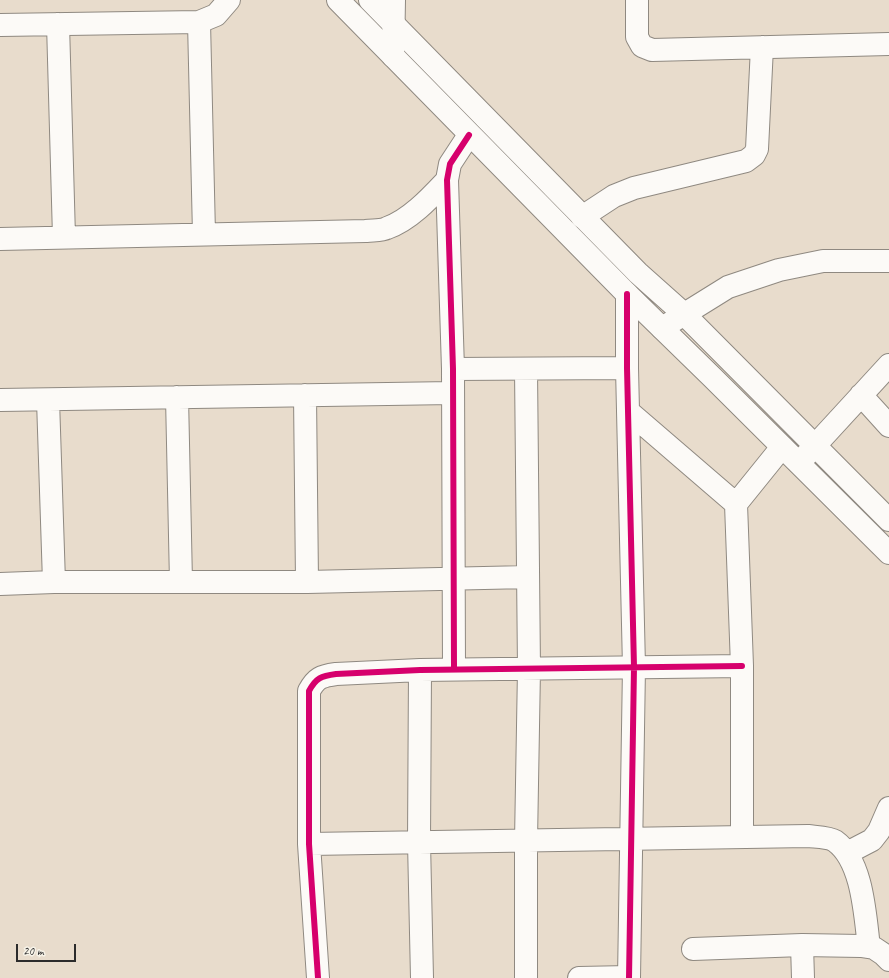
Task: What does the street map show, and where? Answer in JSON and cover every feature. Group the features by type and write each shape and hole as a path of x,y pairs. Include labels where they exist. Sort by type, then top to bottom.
{"street":[{"path":"0,26 199,22 216,15 229,0"},
{"path":"338,0 469,135 627,294 889,553"},
{"path":"370,0 582,217 638,273 684,314 889,520"},
{"path":"393,56 394,0"},
{"path":"637,0 637,37 642,46 652,50 889,44"},
{"path":"199,22 204,234"},
{"path":"58,24 64,237"},
{"path":"582,217 614,196 634,188 746,161 754,155 757,149 762,47"},
{"path":"454,669 455,579 452,393 453,369 447,180 450,164 469,135"},
{"path":"0,239 366,231 387,229 407,217 425,203 447,180"},
{"path":"662,328 728,287 779,270 824,261 889,261"},
{"path":"579,978 629,978 630,839 634,668 627,368 627,294"},
{"path":"799,463 889,364"},
{"path":"453,369 627,368"},
{"path":"526,369 529,669 526,841 526,978"},
{"path":"0,400 452,393"},
{"path":"305,395 307,582"},
{"path":"861,395 889,426"},
{"path":"177,397 181,582"},
{"path":"48,400 54,582"},
{"path":"628,411 736,504"},
{"path":"742,837 742,666 736,504 782,447"},
{"path":"0,584 54,582 307,582 528,577"},
{"path":"318,978 309,844 309,691 314,681 324,676 336,674 420,670 742,666"},
{"path":"420,670 419,842 422,978"},
{"path":"847,852 872,840 879,832 889,808"},
{"path":"309,844 808,836 834,840 847,852 861,885 883,950 802,945 693,949"},
{"path":"802,945 803,978"}],"cycle path":[{"path":"454,669 453,369 447,180 450,164 469,135"},
{"path":"627,294 627,368 634,667 629,978"},
{"path":"318,978 309,844 309,691 317,680 336,674 420,670 742,666"}]}
